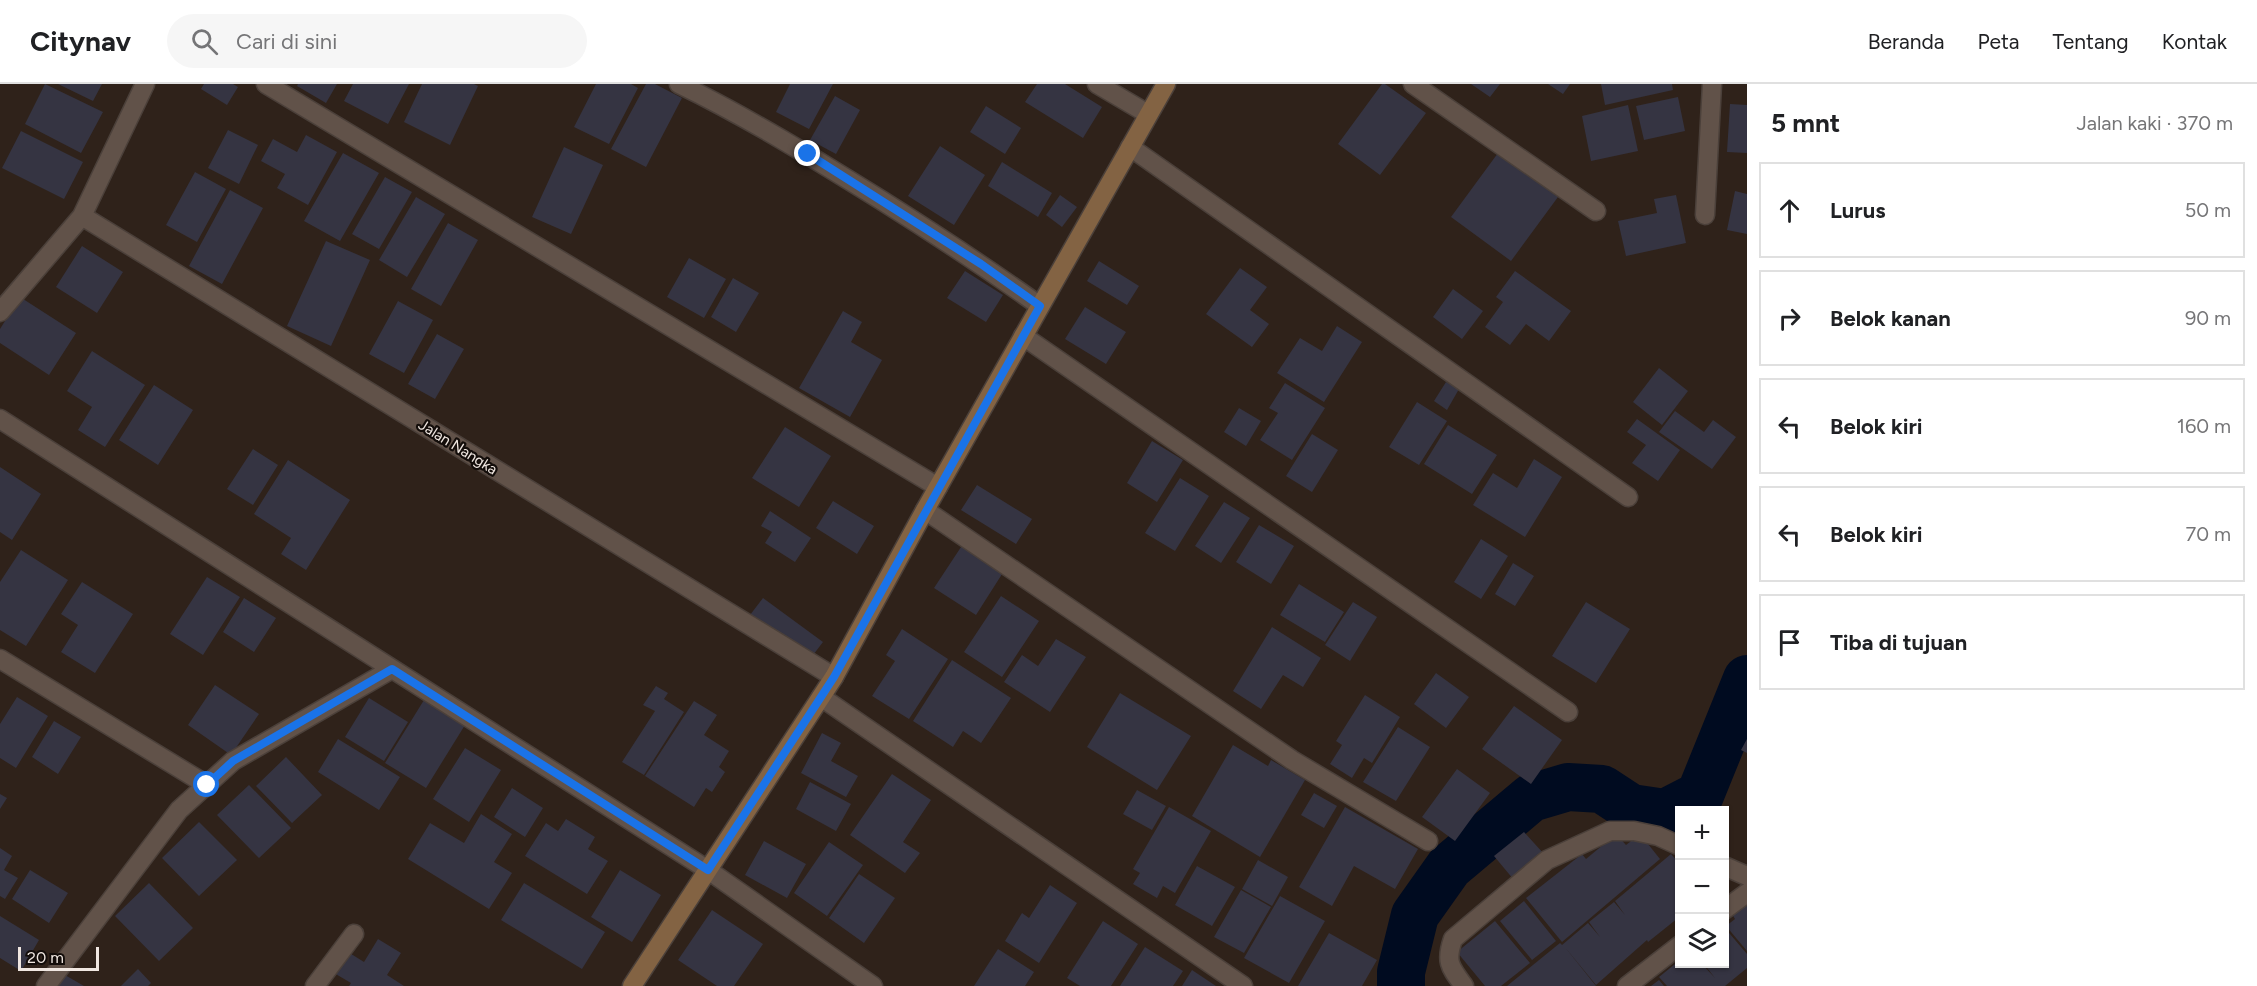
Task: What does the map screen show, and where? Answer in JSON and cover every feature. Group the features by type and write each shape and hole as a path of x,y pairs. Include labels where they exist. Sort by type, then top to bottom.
{"street":[{"path":"0,312 82,216 145,84"},
{"path":"266,84 938,487"},
{"path":"679,84 722,105 808,154 981,264 1040,306"},
{"path":"1097,84 1148,114"},
{"path":"632,986 834,677 925,510 1166,84"},
{"path":"1413,84 1596,211"},
{"path":"1705,215 1712,84"},
{"path":"1130,147 1628,496"},
{"name":"Jalan Nangka","path":"82,216 834,677"},
{"path":"1023,336 1568,712"},
{"path":"0,419 708,870 873,986"},
{"path":"925,510 1292,760 1428,840"},
{"path":"0,660 207,785"},
{"path":"46,986 179,810 233,761 392,669"},
{"path":"821,698 1242,986"},
{"path":"1464,986 1450,968 1448,954 1453,939 1547,860 1610,831 1634,831 1658,836 1675,844"},
{"path":"1729,868 1747,876"},
{"path":"1729,907 1747,893"},
{"path":"315,986 354,934"},
{"path":"1627,986 1675,949"}],"building":[{"path":"45,84 103,112 81,153 25,124"},
{"path":"58,84 102,84 93,101"},
{"path":"204,84 233,84 238,87 227,105 201,89"},
{"path":"298,84 337,84 326,103 297,86"},
{"path":"353,84 409,84 388,124 344,101"},
{"path":"422,84 474,84 478,86 450,145 404,122"},
{"path":"596,84 631,84 638,88 609,144 574,127"},
{"path":"646,84 655,84 682,98 646,167 611,149"},
{"path":"790,84 833,84 809,129 776,112"},
{"path":"1037,84 1065,84 1102,107 1083,138 1025,102"},
{"path":"1382,84 1426,113 1380,175 1338,144"},
{"path":"1471,84 1500,84 1490,97"},
{"path":"1548,84 1570,84 1563,94"},
{"path":"1601,84 1672,84 1673,90 1605,105"},
{"path":"835,96 860,110 836,154 810,140"},
{"path":"1678,97 1685,131 1644,140 1636,106"},
{"path":"1730,104 1747,105 1747,153 1727,152"},
{"path":"1628,105 1638,151 1591,161 1582,116"},
{"path":"986,106 1021,128 1005,154 970,132"},
{"path":"228,130 258,145 239,184 208,168"},
{"path":"21,131 83,162 64,199 2,168"},
{"path":"306,135 337,152 308,205 277,188 285,174 261,161 273,139 297,152"},
{"path":"940,146 985,175 954,225 908,196"},
{"path":"564,147 603,165 571,234 532,217"},
{"path":"343,153 379,173 340,241 304,221"},
{"path":"1498,153 1558,197 1511,261 1451,217"},
{"path":"1002,162 1052,193 1038,217 988,186"},
{"path":"195,172 226,189 197,242 166,225"},
{"path":"385,177 412,192 379,249 352,234"},
{"path":"230,190 263,208 222,284 189,266"},
{"path":"1735,191 1747,194 1747,234 1727,230"},
{"path":"1060,195 1077,207 1062,227 1046,215"},
{"path":"1676,195 1686,243 1626,256 1618,221 1657,213 1654,199"},
{"path":"416,197 445,214 407,277 379,260"},
{"path":"448,223 478,240 441,306 411,289"},
{"path":"326,241 370,260 331,346 287,326"},
{"path":"82,246 123,272 97,313 56,287"},
{"path":"689,258 726,279 704,318 667,297"},
{"path":"1099,261 1139,286 1127,305 1087,281"},
{"path":"1240,268 1267,287 1250,310 1269,324 1252,347 1206,314"},
{"path":"965,271 1003,295 986,322 947,298"},
{"path":"1515,271 1571,311 1549,341 1526,324 1510,345 1485,327 1503,302 1496,297"},
{"path":"733,278 759,293 736,332 711,317"},
{"path":"1453,289 1483,311 1462,339 1433,317"},
{"path":"20,297 76,333 49,375 0,343 0,329"},
{"path":"398,301 433,320 404,373 369,354"},
{"path":"1085,307 1126,332 1106,364 1065,339"},
{"path":"843,311 862,322 851,342 882,360 850,417 799,388"},
{"path":"1337,326 1362,342 1324,402 1277,373 1300,338 1322,351"},
{"path":"437,334 464,349 435,399 408,384"},
{"path":"92,351 145,385 105,447 78,430 92,407 67,391"},
{"path":"1659,368 1688,391 1662,425 1633,402"},
{"path":"1446,382 1459,389 1447,410 1434,401"},
{"path":"1285,383 1325,408 1292,460 1260,440 1278,413 1269,408"},
{"path":"154,385 193,410 158,465 119,440"},
{"path":"1417,402 1447,421 1419,465 1389,447"},
{"path":"1239,408 1261,421 1246,446 1224,432"},
{"path":"1675,411 1704,432 1713,420 1736,437 1712,469 1659,432"},
{"path":"1637,419 1680,450 1658,481 1632,463 1646,445 1627,432"},
{"path":"1448,425 1497,455 1472,494 1424,464"},
{"path":"785,427 831,456 799,507 752,478"},
{"path":"1312,434 1338,450 1312,492 1286,476"},
{"path":"1152,441 1183,460 1157,502 1127,483"},
{"path":"253,449 278,465 253,505 227,489"},
{"path":"1534,459 1562,477 1525,537 1473,505 1493,473 1517,488"},
{"path":"288,460 350,500 306,570 281,554 291,538 254,514"},
{"path":"0,467 41,494 12,540 0,532"},
{"path":"1180,478 1209,496 1175,551 1145,533"},
{"path":"977,485 1032,519 1016,544 961,510"},
{"path":"833,501 874,526 857,554 816,528"},
{"path":"1224,502 1250,518 1221,563 1195,546"},
{"path":"770,511 811,538 795,562 765,543 772,532 761,526"},
{"path":"1259,525 1294,546 1271,584 1236,562"},
{"path":"1481,539 1508,556 1481,599 1454,582"},
{"path":"963,544 1004,571 976,615 934,588"},
{"path":"21,550 68,580 26,646 0,630 0,582"},
{"path":"1513,563 1534,576 1515,606 1495,594"},
{"path":"207,577 240,597 203,655 170,634"},
{"path":"82,582 133,614 95,673 61,652 78,625 61,614"},
{"path":"1299,584 1344,612 1325,642 1280,615"},
{"path":"1001,596 1039,621 1002,677 964,652"},
{"path":"244,598 276,618 254,652 223,632"},
{"path":"763,598 823,642 810,659 750,615"},
{"path":"1353,602 1377,617 1350,661 1325,645"},
{"path":"1586,602 1630,629 1596,683 1552,656"},
{"path":"1272,627 1321,658 1303,687 1283,675 1261,709 1233,691"},
{"path":"902,629 948,659 909,719 872,696 895,661 886,655"},
{"path":"1056,639 1086,657 1050,712 1004,682 1022,655 1038,666"},
{"path":"952,660 1011,698 981,743 963,731 953,747 913,721"},
{"path":"1436,673 1469,697 1446,728 1414,704"},
{"path":"215,685 259,714 231,755 188,725"},
{"path":"656,686 668,693 664,699 684,712 644,775 622,762 655,711 643,705"},
{"path":"1120,693 1191,736 1157,790 1087,747"},
{"path":"1365,695 1400,717 1372,763 1364,758 1352,778 1330,764 1342,745 1336,741"},
{"path":"17,697 48,716 16,768 0,758 0,724"},
{"path":"369,698 408,722 384,761 345,737"},
{"path":"424,700 465,725 426,788 385,763"},
{"path":"694,701 717,715 704,735 729,751 719,767 725,772 712,792 706,788 694,807 645,776"},
{"path":"1514,706 1562,740 1531,784 1482,749"},
{"path":"54,721 81,737 58,774 32,757"},
{"path":"1398,727 1430,747 1396,801 1363,782"},
{"path":"822,733 841,743 831,761 858,776 846,797 801,773"},
{"path":"338,739 400,777 379,810 318,772"},
{"path":"1747,739 1747,753 1741,750"},
{"path":"1233,745 1268,766 1271,760 1305,780 1260,857 1192,816"},
{"path":"465,748 501,770 469,822 433,799"},
{"path":"286,757 322,795 292,823 256,786"},
{"path":"1457,769 1490,793 1455,841 1422,817"},
{"path":"892,774 931,800 903,842 920,853 905,873 850,835"},
{"path":"810,782 851,804 836,831 796,809"},
{"path":"249,785 291,828 259,858 217,815"},
{"path":"512,788 543,808 525,837 494,817"},
{"path":"1137,790 1166,806 1152,830 1123,814"},
{"path":"1314,793 1337,806 1324,828 1301,815"},
{"path":"0,794 7,798 0,809"},
{"path":"1169,807 1211,831 1175,893 1163,886 1157,898 1133,884 1140,873 1133,869"},
{"path":"1345,807 1418,849 1395,889 1354,866 1332,906 1299,887"},
{"path":"481,814 512,834 494,862 512,873 489,909 408,859 430,823 464,843"},
{"path":"566,819 595,837 588,849 608,861 587,894 525,856 546,823 558,831"},
{"path":"199,822 237,860 199,896 162,858"},
{"path":"1524,832 1544,854 1514,880 1494,856"},
{"path":"1616,834 1626,845 1640,834 1660,859 1562,942 1526,898 1582,854 1586,859"},
{"path":"764,841 806,864 787,898 745,875"},
{"path":"829,842 863,865 827,916 794,893"},
{"path":"0,848 12,856 4,870 18,878 5,899 0,896"},
{"path":"1671,854 1675,858 1675,920 1648,942 1647,940 1596,985 1564,946 1596,986 1507,986 1588,923 1600,937 1589,922 1614,902 1625,915 1615,901"},
{"path":"1258,860 1288,877 1272,906 1242,889"},
{"path":"1197,866 1235,887 1212,926 1175,905"},
{"path":"30,870 68,893 49,923 12,899"},
{"path":"620,870 661,895 632,942 591,917"},
{"path":"859,874 895,898 864,943 829,918"},
{"path":"149,883 193,928 159,961 115,916"},
{"path":"524,883 605,932 582,969 501,920"},
{"path":"1050,885 1077,903 1039,963 1005,941 1022,913 1029,918"},
{"path":"1241,890 1271,907 1244,953 1214,937"},
{"path":"1280,896 1325,921 1289,983 1244,958"},
{"path":"1524,901 1556,941 1532,960 1500,921"},
{"path":"1747,901 1747,951 1729,930 1729,924 1735,919 1732,914"},
{"path":"712,910 763,944 734,986 717,986 678,960"},
{"path":"0,916 39,940 21,971 0,958"},
{"path":"1103,921 1138,944 1111,986 1080,986 1067,978"},
{"path":"1495,921 1530,963 1501,986 1485,986 1457,952"},
{"path":"1329,933 1377,960 1362,986 1298,986"},
{"path":"1729,933 1747,954 1747,968 1725,986 1667,986 1659,977 1675,964 1675,968 1706,968 1715,978 1707,968 1729,968"},
{"path":"378,939 401,953 387,975 404,986 349,986 351,983 334,973 348,952 364,962"},
{"path":"1145,947 1183,971 1173,986 1120,986"},
{"path":"998,949 1034,972 1025,986 974,986"},
{"path":"138,969 151,983 148,986 121,986"},
{"path":"1192,970 1216,986 1182,986"},
{"path":"65,975 84,986 58,986"},
{"path":"1659,980 1664,986 1651,986"}],"waterway":[{"path":"1401,986 1401,972 1415,915 1449,867 1531,798 1568,787 1602,789 1631,808 1665,813 1700,795 1747,679"}],"route":[{"path":"207,785 233,761 392,669 708,870 834,677 1040,306 981,264 808,154"}]}
